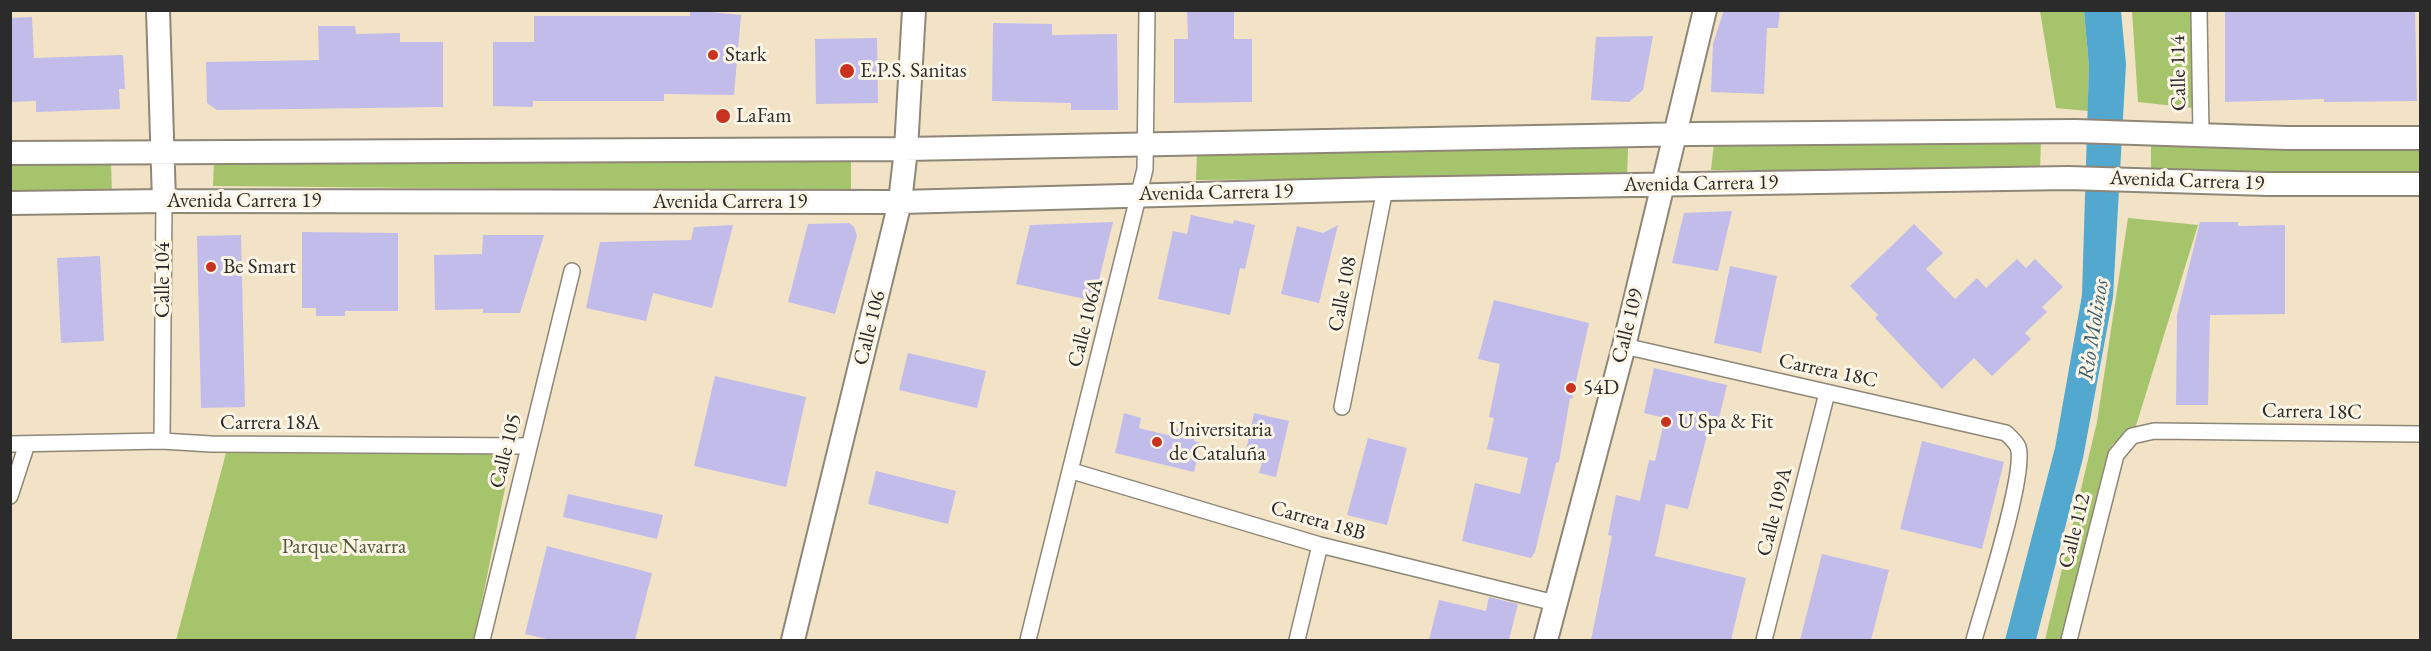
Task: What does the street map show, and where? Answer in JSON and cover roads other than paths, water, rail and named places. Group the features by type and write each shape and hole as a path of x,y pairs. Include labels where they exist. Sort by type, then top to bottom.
{"main road":[{"name":"Calle 104","path":"158,10 164,201"},
{"name":"Calle 106","path":"793,640 900,202 906,148 914,10"},
{"name":"Calle 109","path":"1546,640 1624,346 1705,10"},
{"path":"10,153 906,148 1676,134 2075,131 2288,138 2421,138"},
{"name":"Avenida Carrera 19","path":"10,203 164,201 900,202 1385,189 2082,179 2268,184 2421,184"}],"street":[{"name":"Calle 106A","path":"1028,640 1072,471 1145,169 1147,10"},
{"name":"Calle 114","path":"2199,10 2201,135"},
{"name":"Calle 108","path":"1342,407 1385,189"},
{"name":"Calle 104","path":"162,441 164,201"},
{"name":"Calle 105","path":"482,640 572,271"},
{"name":"Carrera 18C","path":"1624,346 1827,393 1989,427 2006,433 2018,446 2020,464 2015,491 1974,640"},
{"name":"Calle 109A","path":"1764,640 1827,393"},
{"name":"Carrera 18C","path":"2132,436 2154,431 2421,434"},
{"name":"Calle 112","path":"2069,640 2116,455 2132,436"},
{"name":"Carrera 18A","path":"10,444 162,441 211,444 529,446"},
{"path":"10,496 27,444"},
{"name":"Carrera 18B","path":"1072,471 1320,545 1555,603"},
{"path":"1297,640 1320,545"}],"water":[{"name":"Río Molinos","path":"2084,11 2121,11 2126,64 2113,297 2083,458 2036,640 2005,640 2055,448 2082,295 2089,66"}],"place":[{"name":"Stark","path":"713,55"},
{"name":"E.P.S. Sanitas","path":"847,71"},
{"name":"LaFam","path":"723,116"},
{"name":"Be Smart","path":"211,267"},
{"name":"54D","path":"1571,388"},
{"name":"U Spa & Fit","path":"1666,422"},
{"name":"Universitaria de Cataluña","path":"1157,442"}],"park label":[{"name":"Parque Navarra","path":"344,547"}]}
